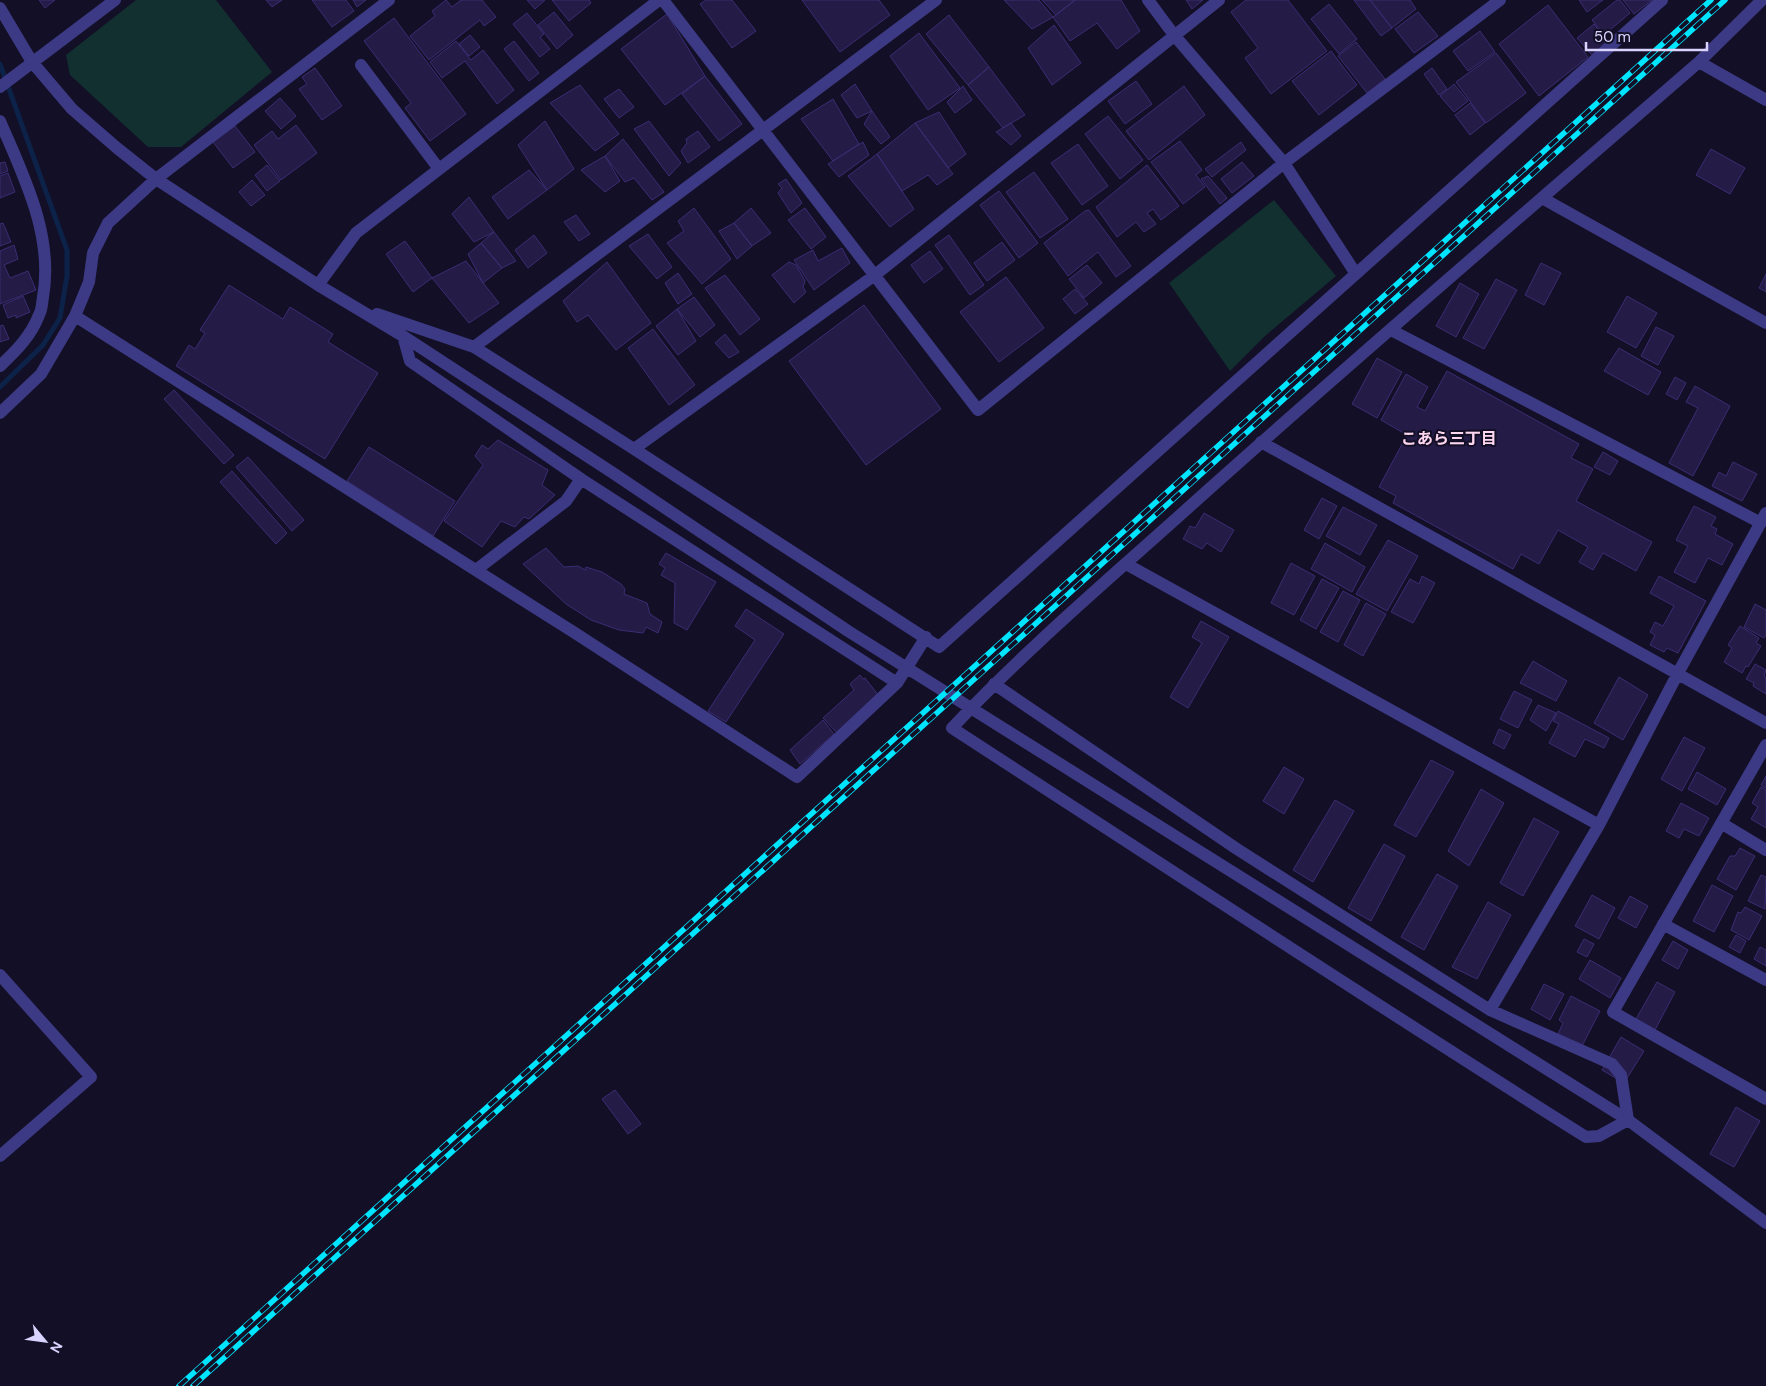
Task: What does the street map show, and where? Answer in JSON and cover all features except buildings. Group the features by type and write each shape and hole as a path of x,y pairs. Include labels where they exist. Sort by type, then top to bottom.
{"street":[{"path":"0,87 115,0"},
{"path":"0,413 41,374 75,316 89,282 93,253 108,223 156,180 389,0"},
{"path":"318,285 356,233 659,0"},
{"path":"663,0 978,410 1284,163 1500,0"},
{"path":"474,347 936,0"},
{"path":"1148,0 1174,35 1284,163 1356,274"},
{"path":"634,449 875,275 1219,0"},
{"path":"356,306 474,347 939,647 1662,0"},
{"path":"1628,1120 1599,1136 1586,1136 1416,1030 952,728 994,684 1261,442 1699,62 1762,0"},
{"path":"0,8 32,62 72,109 156,180 318,285 356,306 403,336 605,468 848,631 1628,1120 1766,1223"},
{"path":"1699,62 1766,100"},
{"path":"361,65 439,169"},
{"path":"0,120 34,203 44,253 46,275 40,314 24,344 0,366"},
{"path":"1542,198 1766,323"},
{"path":"75,316 476,570 797,777 896,684 926,637"},
{"path":"1391,330 1763,518 1678,673 1599,825 1490,1010"},
{"path":"403,336 410,361 581,479 896,684"},
{"path":"1261,442 1766,723"},
{"path":"476,570 566,501 581,479"},
{"path":"1126,564 1599,825"},
{"path":"994,684 1237,849 1490,1010 1612,1064 1621,1076 1628,1120"},
{"path":"1766,745 1613,1012 1766,1099"},
{"path":"1721,823 1766,850"},
{"path":"1663,924 1766,980"},
{"path":"0,975 91,1077 0,1156"}],"green space":[{"path":"136,0 216,0 272,72 181,147 148,147 70,75 66,55"},
{"path":"1274,200 1336,276 1265,336 1230,371 1169,283"}],"waterway":[{"path":"0,64 67,250 67,276 60,318 43,345 0,387"}],"railway":[{"path":"179,1386 1711,0"},
{"path":"193,1386 1725,0"}],"district":[{"name":"こあら三丁目","path":"1449,438"}]}
